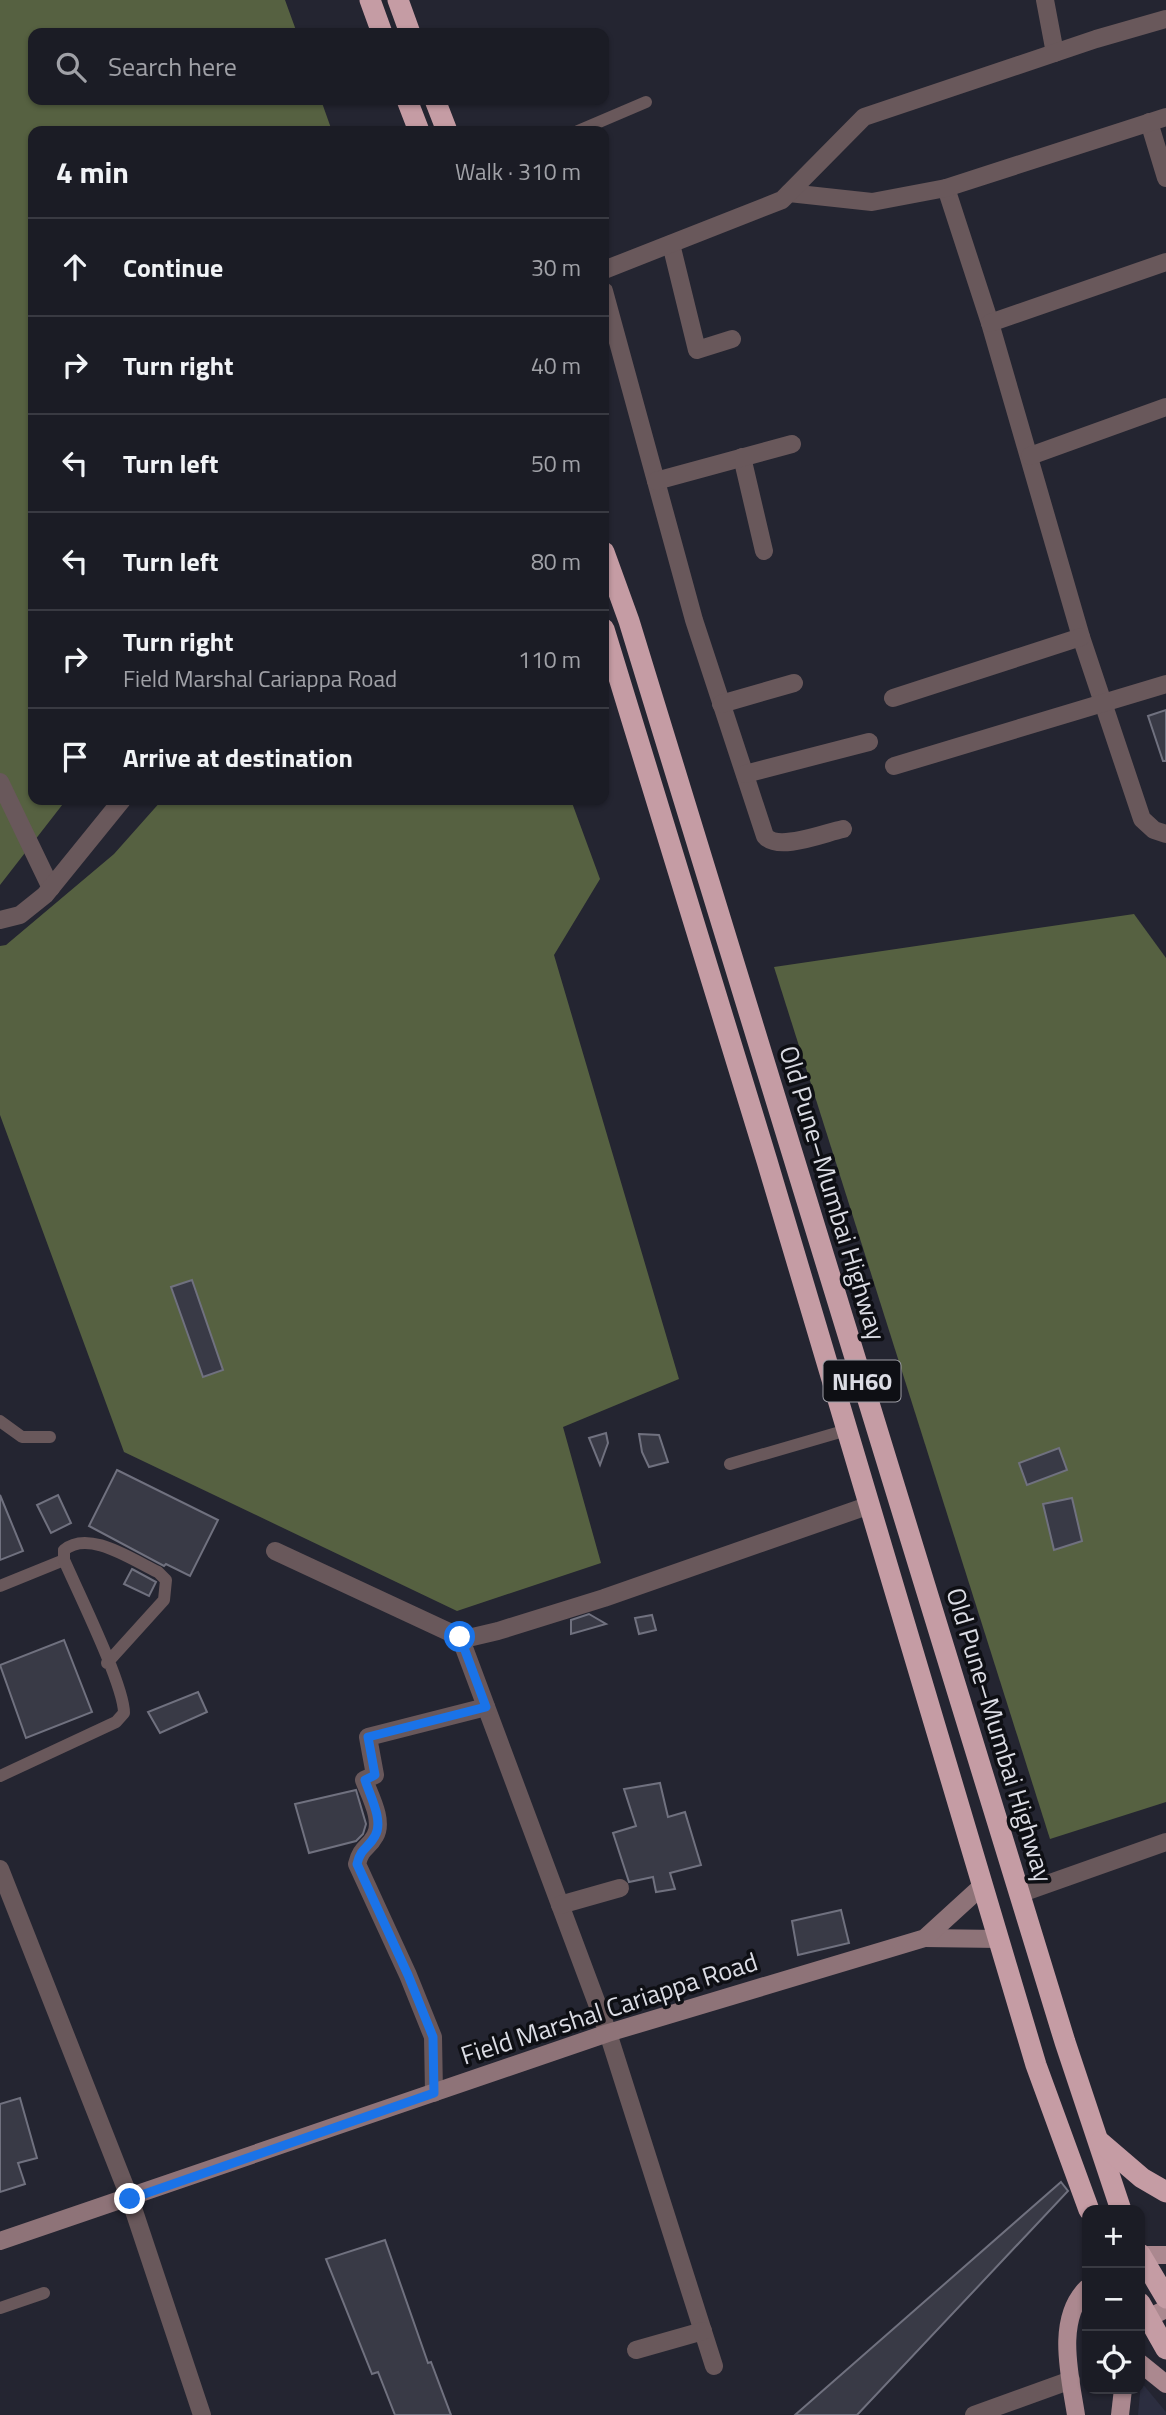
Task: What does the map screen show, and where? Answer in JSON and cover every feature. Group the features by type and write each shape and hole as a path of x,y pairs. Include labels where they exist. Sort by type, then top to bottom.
{"highway":[{"path":"370,0 380,28"},
{"path":"398,0 408,28"},
{"path":"409,105 417,126"},
{"path":"437,105 445,126"},
{"name":"Old Pune–Mumbai Highway","path":"609,566 637,647 1019,1894 1120,2205"},
{"name":"Old Pune–Mumbai Highway","path":"609,645 870,1505 1036,2065 1087,2205"},
{"path":"1100,2142 1142,2178 1166,2192"},
{"path":"1145,2262 1166,2298"},
{"path":"1151,2310 1166,2349"}],"main road":[{"path":"1145,2254 1166,2255"},
{"path":"1076,2415 1068,2344 1072,2312 1082,2293"},
{"path":"1145,2367 1166,2384"},
{"path":"1120,2415 1122,2394"}],"street":[{"path":"1045,0 1055,53"},
{"path":"609,268 782,200 864,117 1166,19"},
{"path":"789,193 872,202 946,188 1158,120 1166,178"},
{"path":"946,188 1030,456 1081,637 1142,819 1154,830 1166,834"},
{"path":"671,244 698,350 732,339"},
{"path":"990,323 1166,262"},
{"path":"609,309 694,620 769,841 781,844 843,829"},
{"path":"1030,456 1166,407"},
{"path":"656,481 792,444"},
{"path":"742,457 764,551"},
{"path":"893,698 1081,637"},
{"path":"722,704 794,683"},
{"path":"894,766 1166,684"},
{"path":"745,774 869,742"},
{"path":"0,782 51,888"},
{"path":"0,920 20,915 51,888 118,805"},
{"path":"275,1551 460,1637 498,1631 604,1598 870,1505"},
{"path":"460,1637 608,2033 714,2366"},
{"path":"434,2093 433,2037 357,1864 361,1850 374,1838 379,1827 365,1780 375,1775 368,1737 486,1707"},
{"path":"1019,1894 1166,1842"},
{"path":"0,1869 130,2199 202,2415"},
{"name":"Field Marshal Cariappa Road","path":"0,2241 130,2199 608,2033 925,1938 982,1886"},
{"path":"560,1905 620,1888"},
{"path":"925,1938 999,1939"},
{"path":"636,2350 703,2331"},
{"path":"974,2415 1071,2380"}],"lane":[{"path":"590,126 646,102"},
{"path":"0,1421 22,1437 50,1437"},
{"path":"730,1464 847,1430"},
{"path":"0,1776 117,1722 124,1713 124,1702 107,1662 64,1560 64,1550 73,1543 89,1541 158,1572 166,1580 164,1600 107,1662"},
{"path":"0,1586 64,1560"},
{"path":"0,2308 44,2293"}],"shaded area":[{"path":"1145,2387 1166,2415 1138,2415 1140,2394 1145,2394"}],"green space":[{"path":"0,0 285,0 295,28 28,28 28,105 323,105 330,126 28,126 28,805 62,805 0,885"},
{"path":"158,805 573,805 600,879 554,955 679,1379 563,1427 601,1563 457,1611 124,1452 0,1115 0,946 6,945 114,854"},
{"path":"1134,914 1166,958 1166,1802 1050,1839 774,967"}],"building":[{"path":"1166,710 1166,761 1163,761 1148,716"},
{"path":"192,1280 223,1370 203,1377 171,1287"},
{"path":"606,1433 608,1443 600,1465 589,1438"},
{"path":"639,1434 659,1435 668,1462 649,1467 642,1452"},
{"path":"1059,1448 1067,1470 1027,1485 1019,1463"},
{"path":"117,1470 218,1520 190,1576 166,1564 164,1566 89,1526"},
{"path":"0,1495 23,1551 0,1560"},
{"path":"58,1495 71,1523 51,1533 37,1505"},
{"path":"1072,1498 1082,1541 1054,1550 1043,1504"},
{"path":"132,1569 156,1582 149,1596 124,1584"},
{"path":"589,1614 606,1624 571,1634 571,1620"},
{"path":"652,1615 656,1630 639,1634 635,1618"},
{"path":"64,1640 92,1712 26,1738 0,1665"},
{"path":"198,1692 207,1712 160,1733 148,1712"},
{"path":"660,1783 668,1817 685,1812 701,1865 670,1873 675,1889 656,1892 653,1877 629,1882 613,1833 636,1826 624,1789"},
{"path":"356,1790 366,1824 363,1834 356,1841 309,1853 295,1804"},
{"path":"841,1910 849,1943 798,1955 792,1921"},
{"path":"20,2098 37,2158 18,2163 25,2184 0,2192 0,2104"},
{"path":"1061,2182 1068,2191 857,2415 795,2415"},
{"path":"385,2240 428,2363 431,2362 451,2415 395,2415 378,2372 372,2374 326,2259"}],"route":[{"path":"130,2199 434,2093 433,2037 357,1864 361,1850 374,1838 379,1827 365,1780 375,1775 368,1737 486,1707 460,1637"}]}
